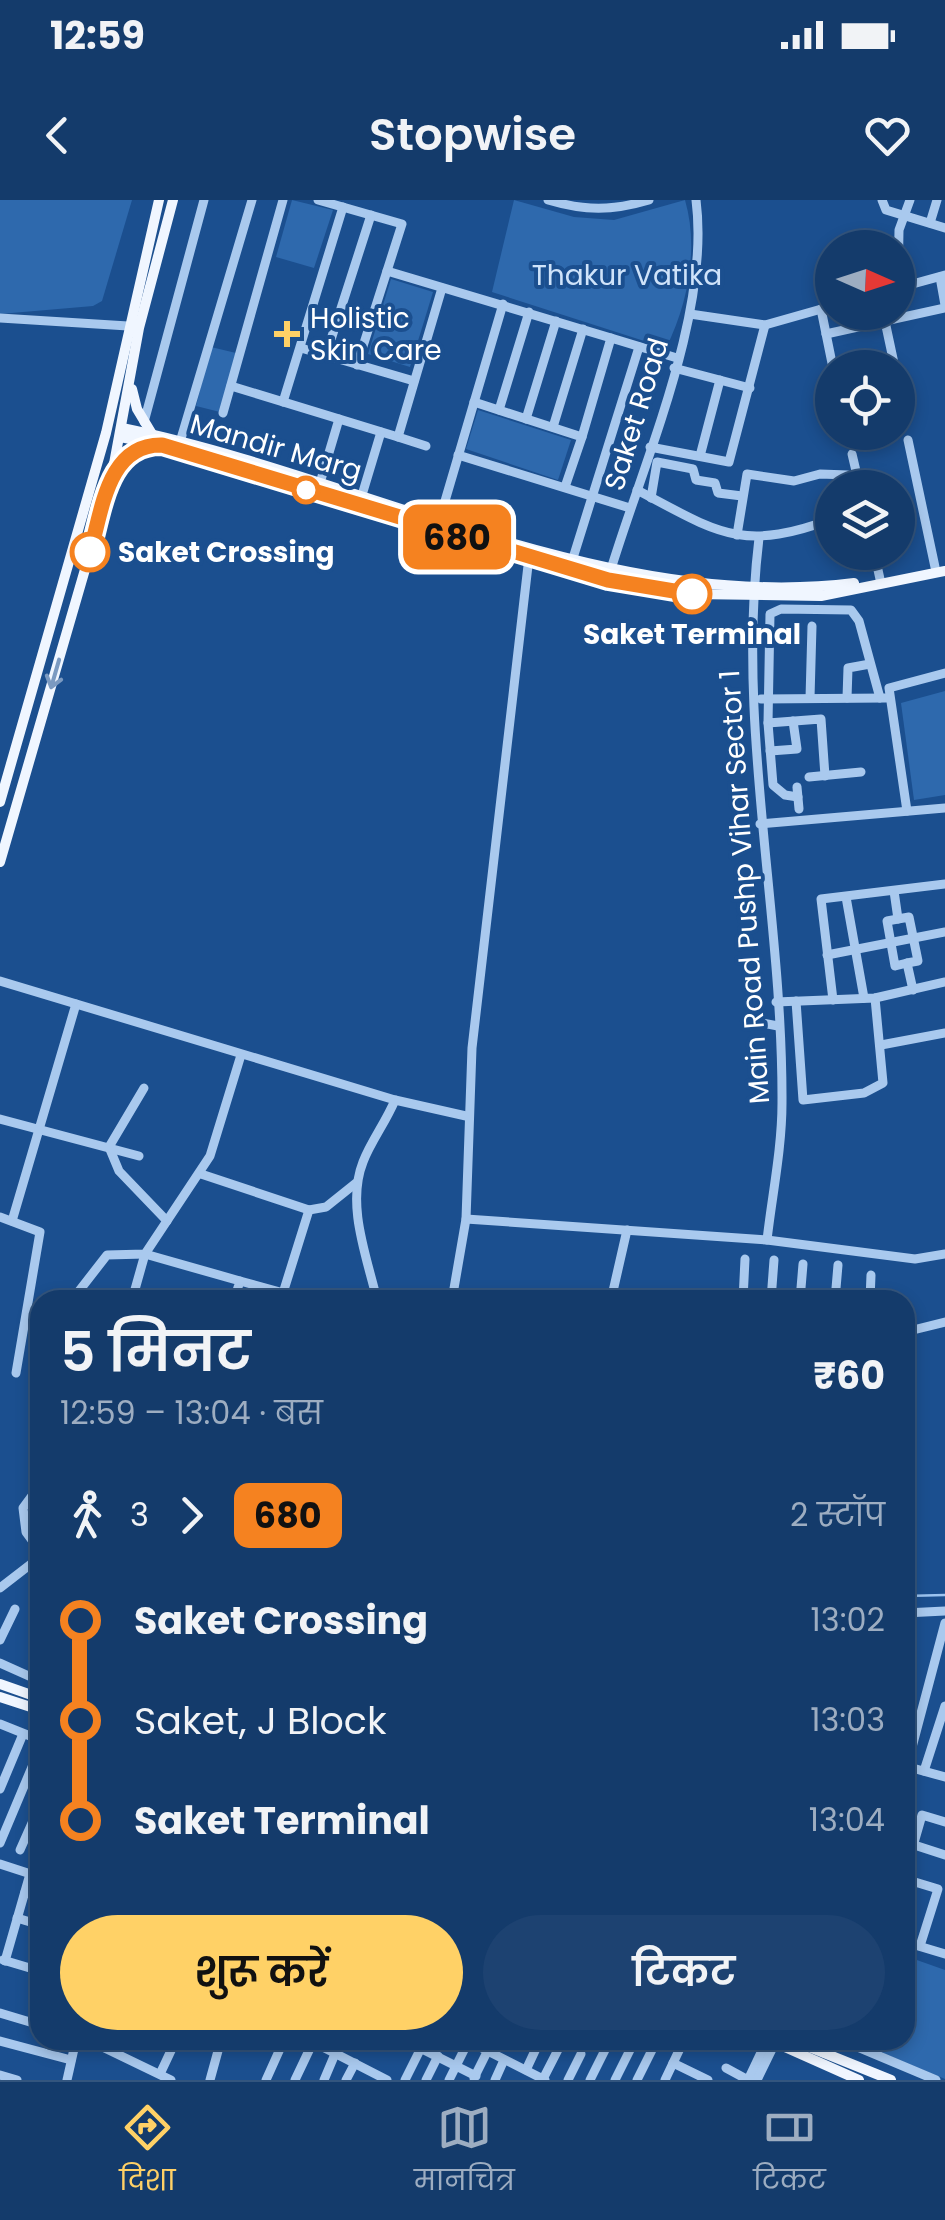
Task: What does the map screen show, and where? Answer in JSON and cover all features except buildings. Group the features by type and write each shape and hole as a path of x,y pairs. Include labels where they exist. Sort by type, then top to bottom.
{"main road":[{"path":"0,802 106,433 159,200"},
{"path":"0,862 111,480 140,328 173,200"},
{"path":"131,383 152,434"},
{"name":"Mandir Marg","path":"121,432 152,434 180,442 573,558 610,574"},
{"name":"Mandir Marg","path":"121,432 529,557 692,594 821,596 942,568"},
{"path":"111,480 131,453 162,445"},
{"name":"Mandir Marg","path":"752,593 942,568"},
{"path":"56,613 71,617"},
{"path":"0,1684 30,1694"},
{"path":"0,1697 30,1707"},
{"path":"791,2050 859,2080"},
{"path":"817,2050 891,2080"}],"street":[{"path":"144,422 204,200"},
{"path":"180,442 252,200"},
{"path":"223,412 283,200"},
{"path":"318,200 402,224 357,365"},
{"path":"548,200 576,208 613,210 649,200"},
{"name":"Saket Road","path":"610,574 690,314 698,220 696,200"},
{"path":"882,200 886,210 945,228"},
{"path":"901,230 910,200"},
{"path":"930,223 937,200"},
{"path":"283,402 343,207"},
{"path":"326,355 371,215"},
{"path":"387,272 638,346 720,380 750,388"},
{"path":"915,283 942,276 945,306 915,311"},
{"path":"398,436 442,288"},
{"path":"440,518 503,304"},
{"path":"690,314 765,325 815,311"},
{"path":"499,410 528,312"},
{"path":"0,318 128,326"},
{"path":"526,419 556,321"},
{"path":"650,448 729,462 765,325"},
{"path":"553,428 583,330"},
{"path":"825,330 829,350"},
{"path":"826,334 840,330"},
{"path":"565,488 611,338"},
{"path":"573,558 638,346"},
{"path":"301,348 414,382"},
{"path":"700,456 720,380"},
{"path":"231,386 426,446"},
{"path":"474,402 582,437"},
{"path":"320,483 339,419"},
{"path":"362,495 382,432"},
{"path":"911,450 942,568"},
{"path":"852,454 856,470"},
{"path":"458,455 630,508"},
{"path":"645,462 693,468 696,480 715,483 718,493 742,496"},
{"path":"651,498 656,465"},
{"path":"737,535 745,476 751,473 794,481 815,475"},
{"path":"637,490 707,528 737,535 777,537 815,525"},
{"name":"Main Road Pushp Vihar Sector 1","path":"759,538 752,593 753,699 782,1106 766,1240"},
{"path":"454,1290 466,1219 466,1116 494,832 529,557"},
{"path":"878,570 880,579"},
{"path":"799,810 798,792 785,796 773,785 767,622 775,611 851,610 884,698 907,811"},
{"path":"810,698 812,626"},
{"path":"847,698 848,668 870,664"},
{"path":"884,698 894,684 945,673"},
{"path":"753,699 884,698"},
{"path":"768,724 821,719 826,776"},
{"path":"770,751 796,749 794,721"},
{"path":"809,778 861,772"},
{"path":"760,824 945,808"},
{"path":"833,1000 821,899 945,884"},
{"path":"894,890 898,919"},
{"path":"796,1001 802,1100 878,1089 883,1083 881,1046 855,950 846,897"},
{"path":"909,917 918,961 895,966 887,921 898,919 909,917"},
{"path":"828,955 945,932"},
{"path":"907,963 912,990"},
{"path":"0,980 395,1100 466,1116"},
{"path":"776,1002 869,998 945,982"},
{"path":"12,1221 76,1004"},
{"path":"762,1024 778,1026"},
{"path":"881,1046 945,1033"},
{"path":"135,1290 144,1254 201,1174 216,1142 241,1054"},
{"path":"109,1147 144,1088"},
{"path":"375,1290 358,1220 356,1183 363,1160 395,1100"},
{"path":"0,1119 139,1156"},
{"path":"109,1147 120,1171 168,1221"},
{"path":"201,1174 309,1210 326,1207 356,1183"},
{"path":"284,1290 309,1210"},
{"path":"0,1217 40,1232 30,1290"},
{"path":"466,1219 766,1240 915,1259 945,1254"},
{"path":"613,1290 627,1230"},
{"path":"80,1290 106,1255 144,1254 272,1290"},
{"path":"743,1290 745,1259"},
{"path":"772,1290 774,1260"},
{"path":"801,1290 803,1264"},
{"path":"836,1290 838,1265"},
{"path":"870,1290 871,1274"},
{"path":"237,1290 240,1281"},
{"path":"16,1373 30,1291"},
{"path":"915,1330 945,1322"},
{"path":"30,1498 22,1508 30,1538"},
{"path":"0,1588 30,1562"},
{"path":"0,1640 15,1610"},
{"path":"915,1612 945,1611"},
{"path":"915,1755 945,1624"},
{"path":"0,1663 30,1676"},
{"path":"915,1762 945,1706"},
{"path":"0,1738 3,1725 30,1736"},
{"path":"0,1789 23,1734"},
{"path":"915,1769 945,1777"},
{"path":"0,1844 30,1772"},
{"path":"915,1831 922,1815 945,1822"},
{"path":"20,1850 30,1828"},
{"path":"915,1846 945,1856"},
{"path":"0,1864 30,1873"},
{"path":"915,1880 938,1889 920,1946"},
{"path":"30,1884 2,1960 30,1968"},
{"path":"25,1892 30,1894"},
{"path":"17,1918 30,1921"},
{"path":"915,1945 945,1954"},
{"path":"0,2013 30,2019"},
{"path":"0,2041 30,2049"},
{"path":"34,2050 71,2060"},
{"path":"67,2080 74,2050"},
{"path":"109,2050 171,2080"},
{"path":"160,2074 171,2050"},
{"path":"210,2080 218,2050"},
{"path":"266,2080 280,2050"},
{"path":"295,2080 309,2050"},
{"path":"328,2050 388,2080"},
{"path":"404,2080 420,2050"},
{"path":"425,2050 474,2079 488,2051 544,2080 558,2050"},
{"path":"449,2080 463,2050"},
{"path":"526,2070 535,2050"},
{"path":"590,2080 605,2050"},
{"path":"616,2080 630,2050"},
{"path":"638,2080 652,2050"},
{"path":"665,2080 679,2050"},
{"path":"726,2068 748,2080 765,2050"},
{"path":"756,2080 767,2050"},
{"path":"865,2050 936,2080"},
{"path":"324,2080 335,2054"},
{"path":"568,2080 581,2054"},
{"path":"426,2080 438,2056"},
{"path":"494,2080 504,2060"},
{"path":"673,2063 708,2080"},
{"path":"346,2080 356,2064"},
{"path":"144,2080 148,2069"},
{"path":"0,2075 17,2080"}],"green space":[{"path":"0,200 132,200 102,301 93,306 0,314"},
{"path":"292,200 333,210 314,268 276,257"},
{"name":"Thakur Vatika","path":"514,200 574,217 614,220 685,200 691,237 689,276 666,348 492,292"},
{"path":"391,279 433,292 410,367 368,354"},
{"path":"211,347 236,353 220,412 196,406"},
{"path":"478,410 571,440 558,480 466,449"},
{"path":"945,691 945,795 914,800 901,703"},
{"path":"915,1959 945,1970 945,2079 883,2053 915,2050"}],"waterway":[{"path":"915,1596 945,1595"}],"bus line":[{"name":"680","path":"90,552 111,480 121,462 139,448 162,445 608,580 692,594"}],"place":[{"name":"Holistic Skin Care","path":"287,334"},
{"name":"Saket Crossing","path":"90,552"},
{"name":"Saket Terminal","path":"692,594"}]}
